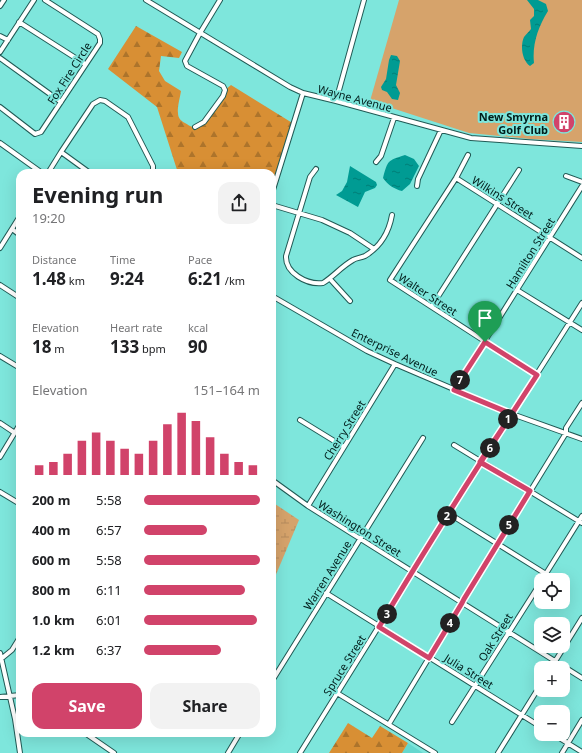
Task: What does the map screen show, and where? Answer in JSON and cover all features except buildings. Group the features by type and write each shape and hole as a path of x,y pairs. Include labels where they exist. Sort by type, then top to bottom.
{"street":[{"path":"0,6 4,0"},
{"path":"0,52 34,0"},
{"name":"Fox Fire Circle","path":"0,107 35,134 38,134 41,132 100,43 98,34 45,0"},
{"name":"Wayne Avenue","path":"146,0 290,87 304,93 471,138 582,146"},
{"path":"195,127 204,122 223,96 224,90 223,86 187,66 185,61 220,0"},
{"path":"336,101 364,0"},
{"path":"19,22 85,64"},
{"path":"0,36 8,40"},
{"path":"0,58 61,102"},
{"path":"276,180 304,93"},
{"path":"50,169 93,104 100,100 105,101 128,117 153,166 153,169"},
{"path":"376,162 380,156 394,118"},
{"path":"417,186 418,179 441,130"},
{"path":"0,143 36,169"},
{"path":"61,152 84,169"},
{"path":"456,178 468,155"},
{"path":"316,169 310,177 286,256 287,266 293,273 310,283 323,284 352,260 364,256 374,249 382,241 390,225 392,215"},
{"path":"432,306 519,170"},
{"path":"566,176 582,182"},
{"name":"Wilkins Street","path":"456,178 582,258"},
{"name":"Walter Street","path":"456,178 390,280 537,375"},
{"name":"Hamilton Street","path":"454,390 582,186"},
{"path":"276,206 322,220 343,230 374,249"},
{"path":"0,248 16,222"},
{"path":"12,229 16,232"},
{"path":"330,279 350,301"},
{"path":"0,285 16,295"},
{"path":"517,290 582,330"},
{"name":"Enterprise Avenue","path":"276,298 367,351 395,364 512,414 582,439"},
{"name":"Spruce Street","path":"300,753 448,513 582,303"},
{"path":"0,356 16,366"},
{"name":"Cherry Street","path":"308,506 395,364"},
{"path":"389,724 497,544 566,433 566,428 582,403"},
{"path":"300,420 344,447"},
{"path":"0,423 15,433 0,457"},
{"name":"Warren Avenue","path":"276,675 423,438"},
{"path":"454,445 581,522"},
{"name":"Washington Street","path":"276,483 308,506 553,661"},
{"path":"0,492 16,502"},
{"path":"448,513 544,573"},
{"name":"Oak Street","path":"547,573 581,522 582,516"},
{"name":"Oak Street","path":"452,722 534,593"},
{"name":"Julia Street","path":"326,594 534,723"},
{"path":"556,661 582,618"},
{"path":"1,659 12,650 16,644"},
{"path":"0,653 16,726"},
{"name":"Washington Street","path":"570,671 582,678"},
{"path":"337,693 435,753"},
{"path":"0,697 16,695"},
{"path":"498,753 534,695"},
{"path":"562,753 582,720"},
{"path":"18,737 20,753"},
{"path":"91,737 114,753"},
{"path":"228,753 238,737"},
{"path":"565,741 582,752"}],"shaded area":[{"path":"408,743 423,753 402,753"}],"green space":[{"name":"New Smyrna Golf Club","path":"399,0 582,0 582,142 469,133 370,101"},
{"path":"136,26 182,52 179,58 161,56 159,71 165,81 181,91 178,115 180,119 190,126 198,126 208,118 217,106 225,90 231,85 294,124 276,183 276,169 177,169 157,107 108,69"},
{"path":"276,505 299,520 276,575"},
{"path":"348,723 372,738 380,726 408,743 402,753 329,753"}],"water":[{"path":"527,0 538,0 546,4 548,11 536,36 534,63 530,66 525,60 522,49 524,37 531,29 530,20 534,16 534,9"},
{"path":"391,55 397,56 400,61 396,85 400,93 398,100 392,99 387,92 382,90 381,87 386,79"},
{"path":"405,155 414,159 419,166 410,184 402,191 391,186 383,178 387,164 391,160"},
{"path":"350,166 376,182 377,185 375,188 365,192 358,207 336,195 342,191 347,182"}],"place":[{"name":"New Smyrna Golf Club","path":"564,122"}],"route":[{"path":"485,342 454,390 512,414 480,462 530,491 429,658 379,627 480,462 512,414 537,375 485,342"}]}
